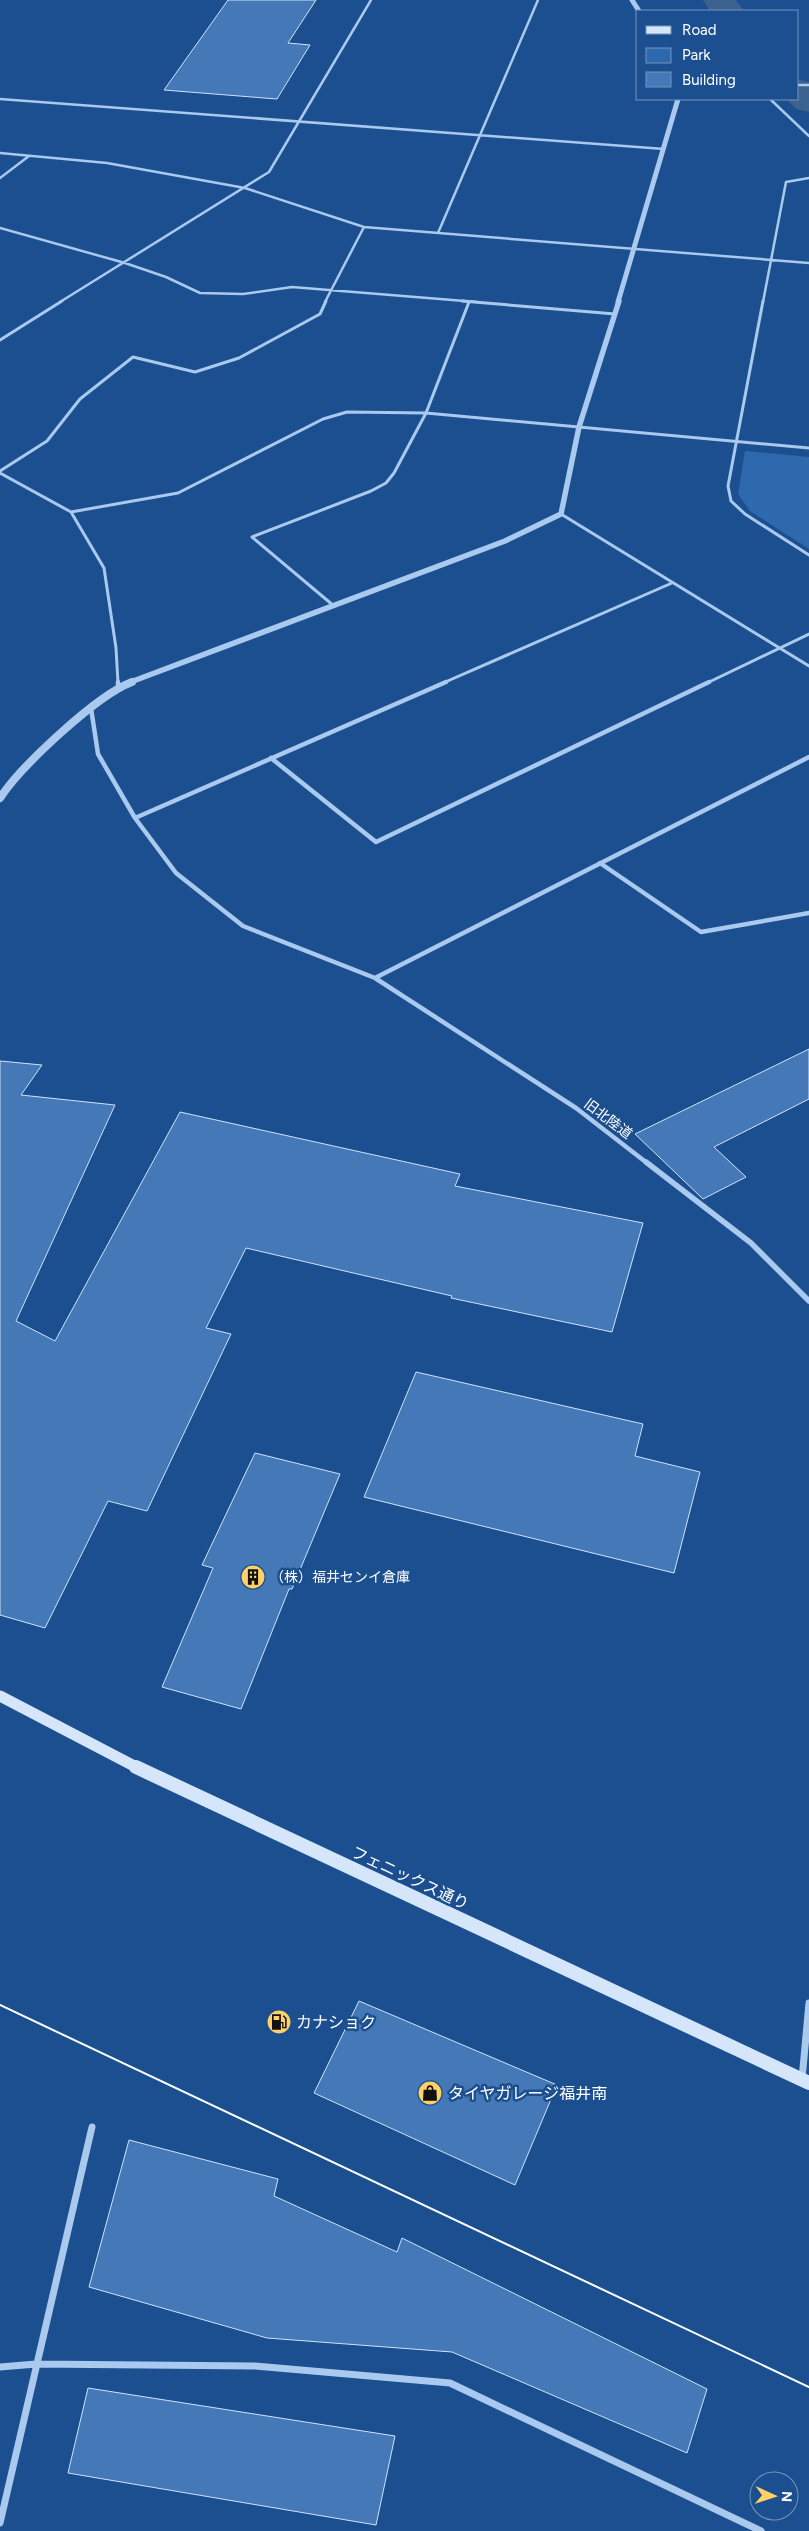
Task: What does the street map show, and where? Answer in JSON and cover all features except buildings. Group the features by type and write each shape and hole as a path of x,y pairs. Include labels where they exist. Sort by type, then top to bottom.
{"main road":[{"name":"フェニックス通り","path":"0,1696 131,1765 806,2081"}],"street":[{"path":"0,340 269,172 371,0"},
{"path":"438,233 538,0"},
{"path":"0,99 664,149"},
{"path":"561,514 579,427 615,314 678,100"},
{"path":"771,100 809,136"},
{"path":"0,153 108,163 245,188 364,227 809,263"},
{"path":"0,178 29,156"},
{"path":"809,178 786,182 735,441 728,486 732,501 745,514 809,555"},
{"path":"118,687 116,648 104,568 71,512 0,472 47,441 80,400 133,357 195,372 239,358 320,314 330,290 364,227"},
{"path":"0,228 125,263 166,277 200,293 243,294 292,287 615,314"},
{"path":"334,606 252,537 371,491 386,483 394,473 426,414 469,302"},
{"path":"71,512 178,493 322,419 347,412 426,414 809,448"},
{"path":"0,798 10,784 58,736 118,687 505,541 561,514"},
{"path":"561,514 809,666"},
{"path":"135,818 672,582"},
{"path":"271,758 376,842 809,634"},
{"name":"旧北陸道","path":"91,708 98,754 135,818 176,873 243,926 375,978 576,1108 751,1243 809,1301"},
{"path":"375,978 809,757"},
{"path":"600,863 702,932 809,913"},
{"path":"806,2081 809,2003"},
{"path":"0,2523 92,2127"},
{"path":"0,2367 36,2364 255,2366 450,2383 761,2531"}],"green space":[{"path":"745,451 809,457 809,549 750,511 738,494"}],"waterway":[{"path":"719,0 726,10"},
{"path":"799,91 809,101"}],"tram line":[{"path":"0,2005 809,2387"}],"place":[{"name":"（株）福井センイ倉庫","path":"253,1577"},
{"name":"カナショク","path":"279,2022"},
{"name":"タイヤガレージ福井南","path":"430,2093"}]}
